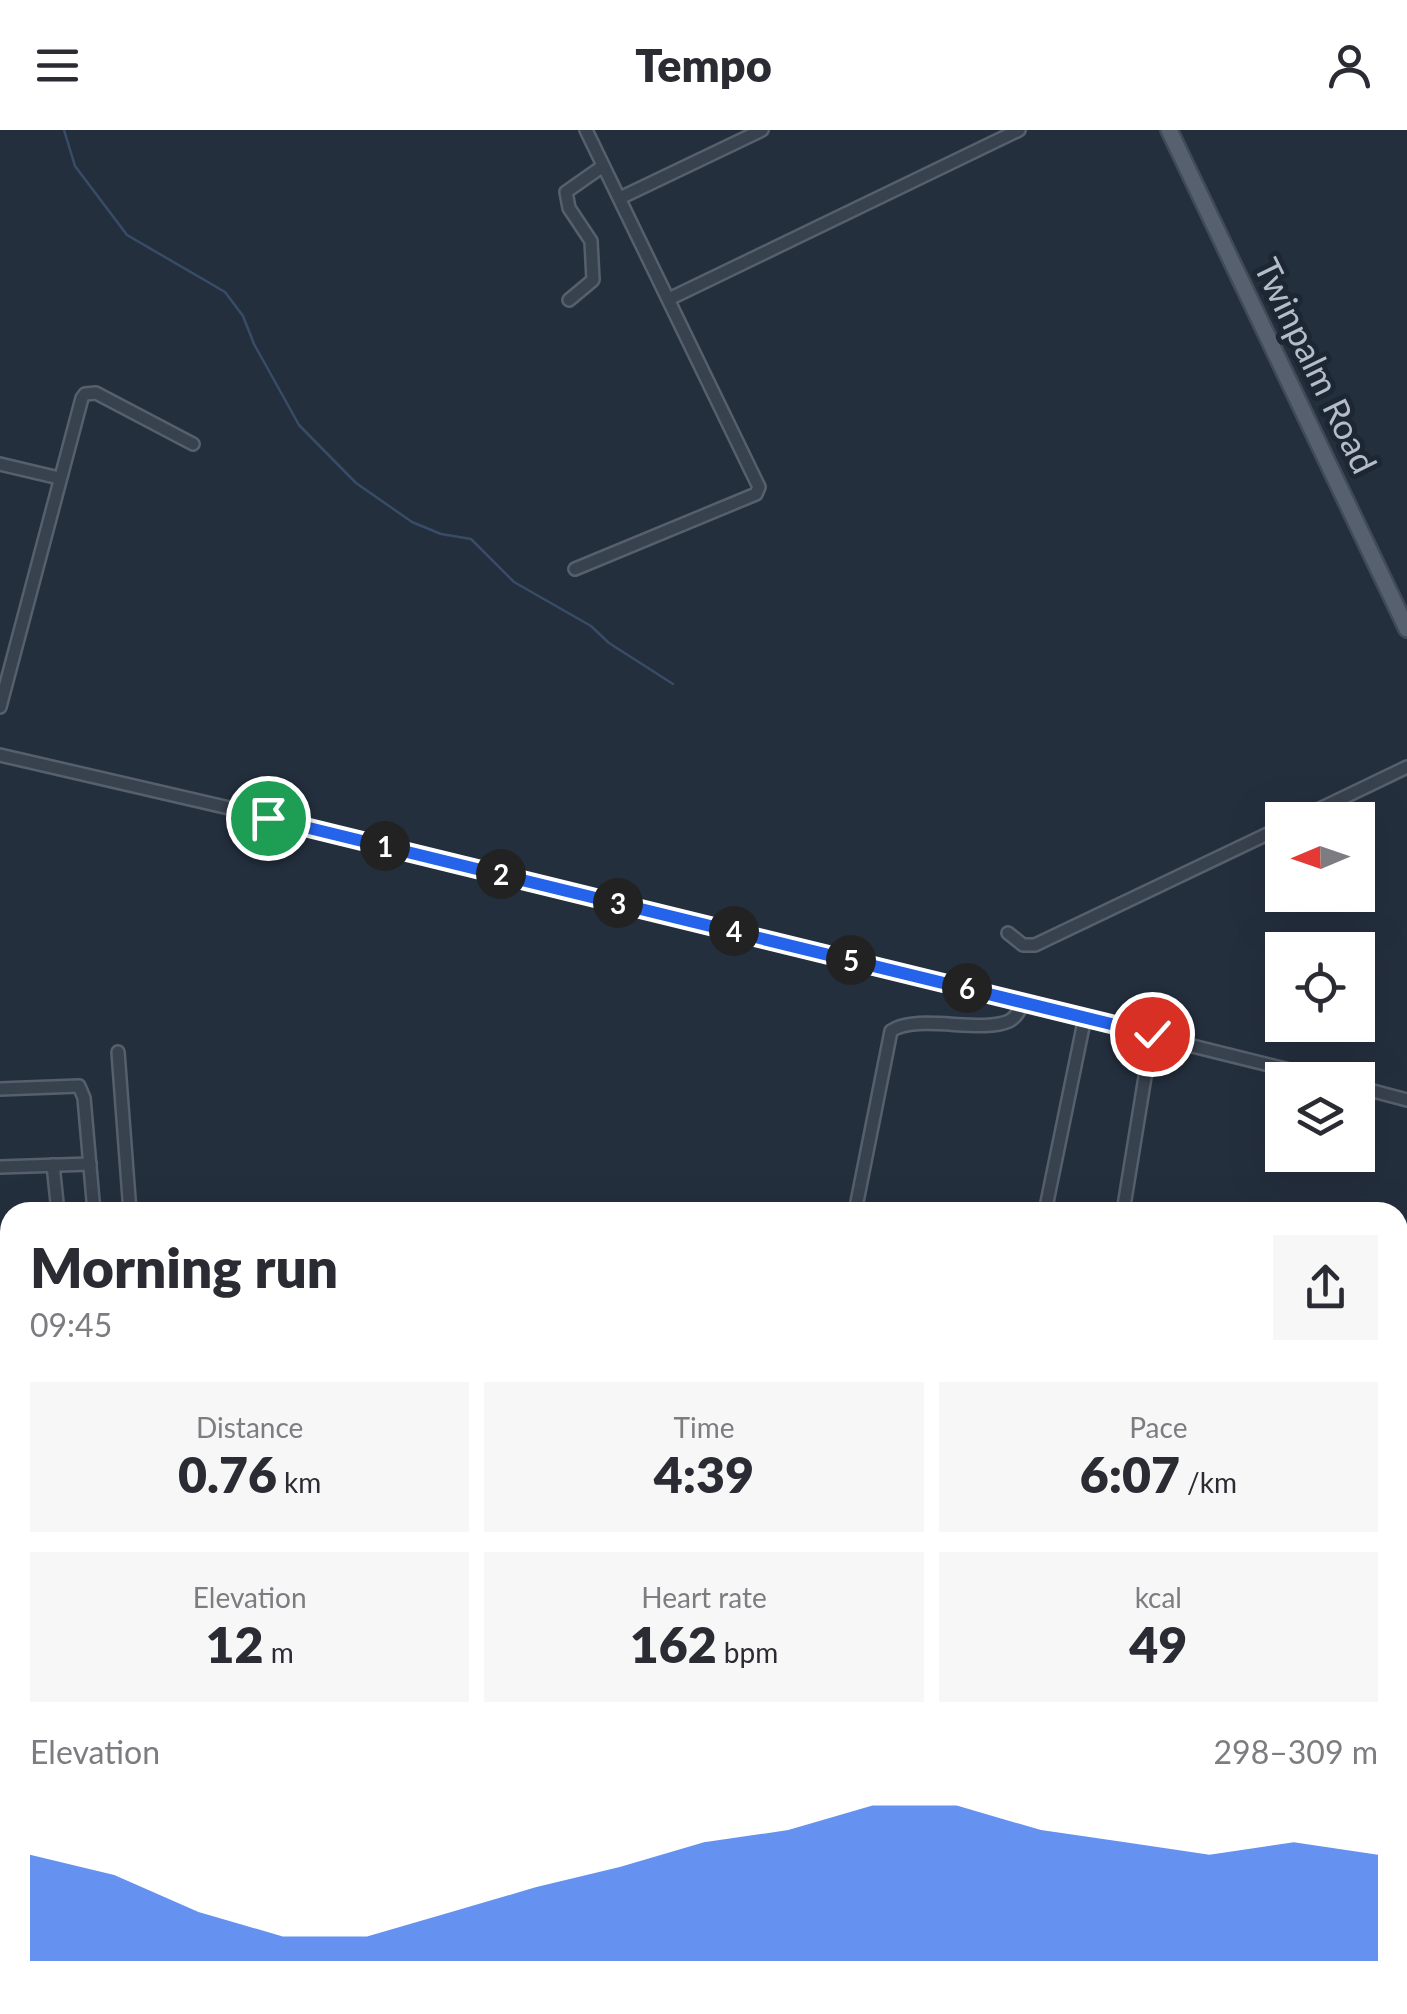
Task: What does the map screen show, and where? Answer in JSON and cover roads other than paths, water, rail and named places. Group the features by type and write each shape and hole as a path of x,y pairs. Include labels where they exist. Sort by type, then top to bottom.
{"main road":[{"name":"Twinpalm Road","path":"1169,130 1407,629"}],"street":[{"path":"575,569 756,494 760,487 586,130"},
{"path":"620,198 762,130"},
{"path":"669,299 1019,130"},
{"path":"568,300 592,280 593,251 587,234 569,208 566,192 604,166"},
{"path":"0,707 85,394 96,393 193,444"},
{"path":"0,464 60,478"},
{"path":"0,756 1265,1063"},
{"path":"1334,802 1407,767"},
{"path":"1008,933 1023,945 1035,944 1265,835"},
{"path":"857,1202 890,1031 908,1026 1003,1023 1017,1014 1024,1002"},
{"path":"1048,1202 1085,1017"},
{"path":"1125,1202 1152,1034"},
{"path":"118,1052 129,1202"},
{"path":"0,1090 80,1086 93,1202"},
{"path":"1375,1092 1407,1100"},
{"path":"0,1167 90,1164"},
{"path":"53,1165 57,1202"}],"waterway":[{"path":"64,130 75,166 127,235 225,292 243,316 254,344 299,425 356,483 412,522 441,534 471,539 514,582 591,626 609,643 673,684"}]}
